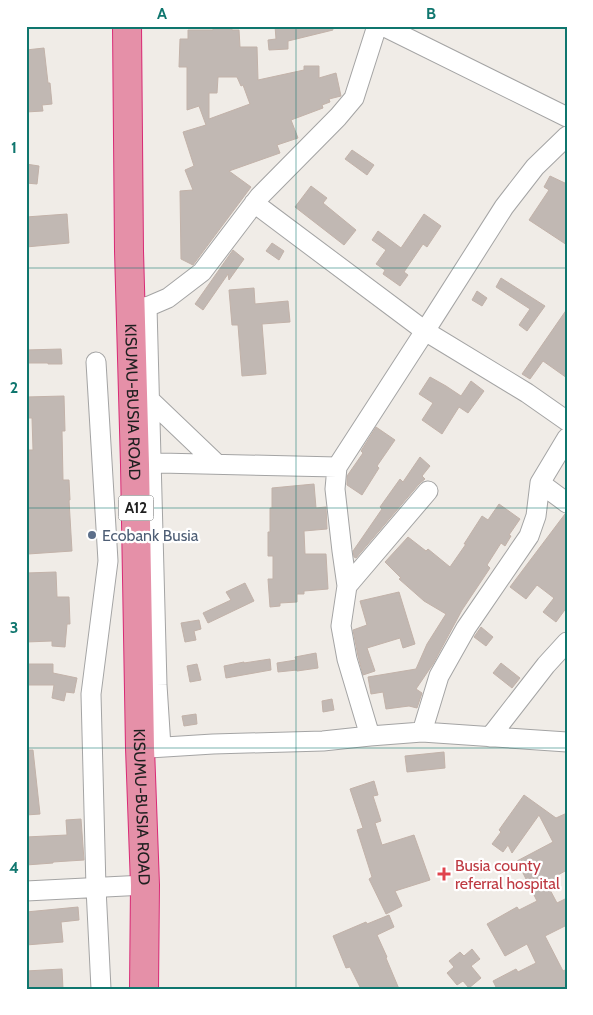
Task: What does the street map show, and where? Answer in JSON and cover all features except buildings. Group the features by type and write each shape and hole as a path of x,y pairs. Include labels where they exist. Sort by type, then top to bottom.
{"highway":[{"name":"KISUMU-BUSIA ROAD","path":"127,26 129,241 143,464 150,748 145,885 144,989"}],"street":[{"path":"337,467 143,464 150,400 140,307 168,298 202,272 259,197 338,117 354,98 377,26"},
{"path":"383,26 567,118"},
{"path":"370,736 347,659 340,626 347,586 335,489 337,467 504,207 534,167 567,136"},
{"path":"254,203 425,331 527,393 567,421"},
{"path":"96,362 108,561 91,694 96,888 101,989"},
{"path":"150,400 217,464"},
{"path":"422,732 439,676 466,628 529,536 536,516 540,483 567,438"},
{"path":"540,483 567,503"},
{"path":"347,586 428,491"},
{"path":"490,737 546,665 567,642"},
{"path":"150,748 322,741 422,732 567,742"},
{"path":"26,891 145,885"}],"place":[{"name":"Ecobank Busia","path":"92,535"},
{"name":"Busia county referral hospital","path":"444,874"}]}
